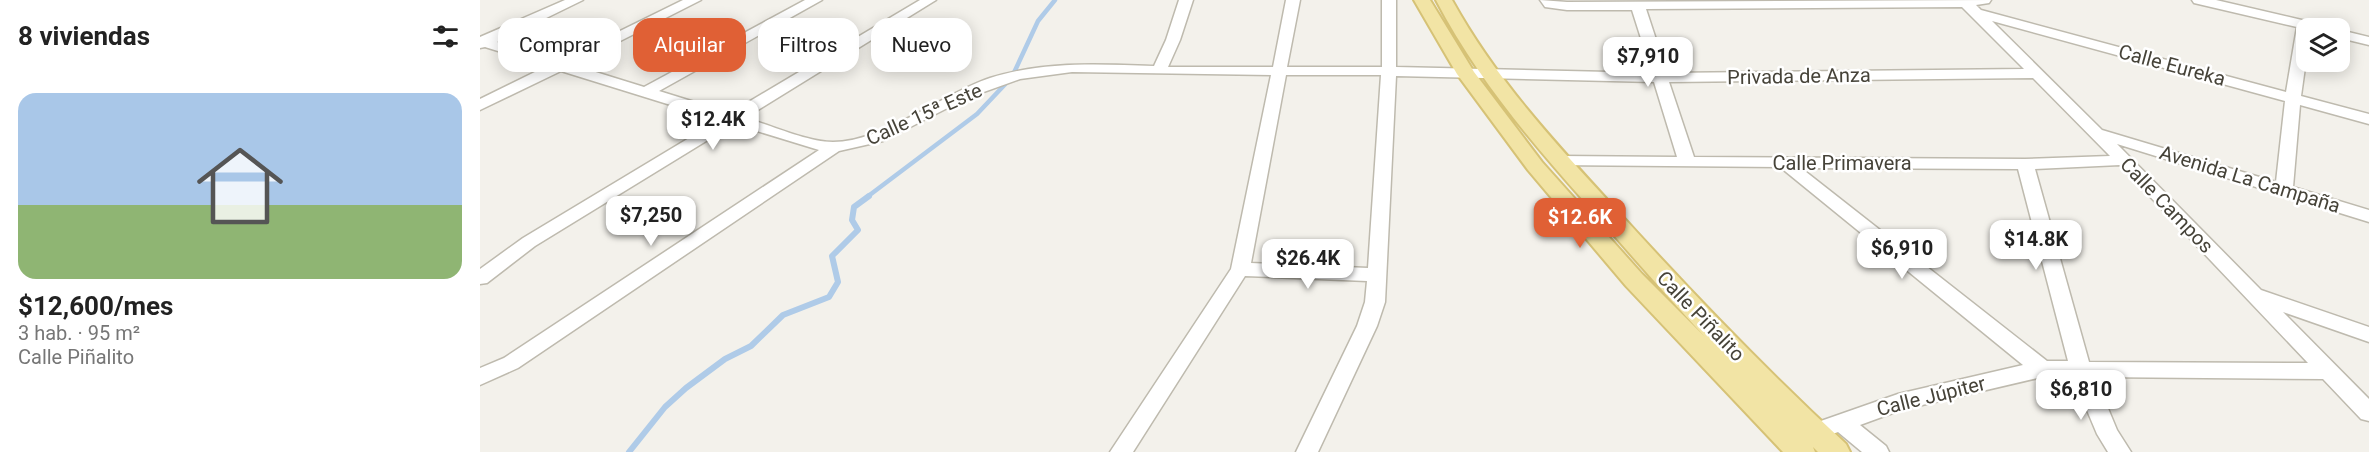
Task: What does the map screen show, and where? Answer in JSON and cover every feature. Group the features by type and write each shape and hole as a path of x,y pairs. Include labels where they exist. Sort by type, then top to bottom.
{"main road":[{"name":"Calle Piñalito","path":"1422,0 1466,74 1535,166 1634,280 1795,447"},
{"name":"Calle Piñalito","path":"1444,0 1490,74 1560,161 1659,273 1836,452"}],"street":[{"path":"481,42 576,0"},
{"path":"621,35 694,0"},
{"path":"646,92 815,0"},
{"path":"480,278 538,236 929,0"},
{"path":"1159,71 1173,40 1186,0"},
{"path":"1121,452 1240,269 1277,70 1293,0"},
{"path":"1306,452 1367,326 1375,302 1389,71 1389,0"},
{"name":"Calle Eureka","path":"1547,0 1550,4 1557,6 1637,3 1972,4 2369,119"},
{"path":"2199,0 2296,23"},
{"path":"1637,3 1687,162"},
{"name":"Calle Campos","path":"1972,4 2036,73 2124,160 2369,413"},
{"path":"2350,36 2369,41"},
{"name":"Calle 15ª Este","path":"481,42 498,47"},
{"name":"Calle 15ª Este","path":"585,72 814,144 834,147 877,138 962,95 1019,75 1072,68 1490,74"},
{"path":"480,105 545,72"},
{"path":"2284,190 2293,98 2300,72"},
{"name":"Privada de Anza","path":"1490,74 1662,78 2036,73"},
{"name":"Avenida La Campaña","path":"2096,132 2369,216"},
{"path":"480,377 511,363 834,147"},
{"name":"Calle Primavera","path":"1560,161 2025,164 2124,160"},
{"path":"1785,164 2042,369"},
{"path":"2025,164 2081,370 2108,434 2120,452"},
{"path":"1240,269 1378,275"},
{"path":"2254,295 2369,335"},
{"name":"Calle Júpiter","path":"1795,447 1814,431 1898,402 2042,369 2329,371"},
{"path":"1840,421 1878,452"}],"waterway":[{"path":"867,197 977,114 1012,77 1038,21 1055,0"},
{"path":"629,452 665,407 686,388 725,359 751,346 783,315 829,297 838,282 832,256 858,230 852,220 854,207 869,196"}]}
